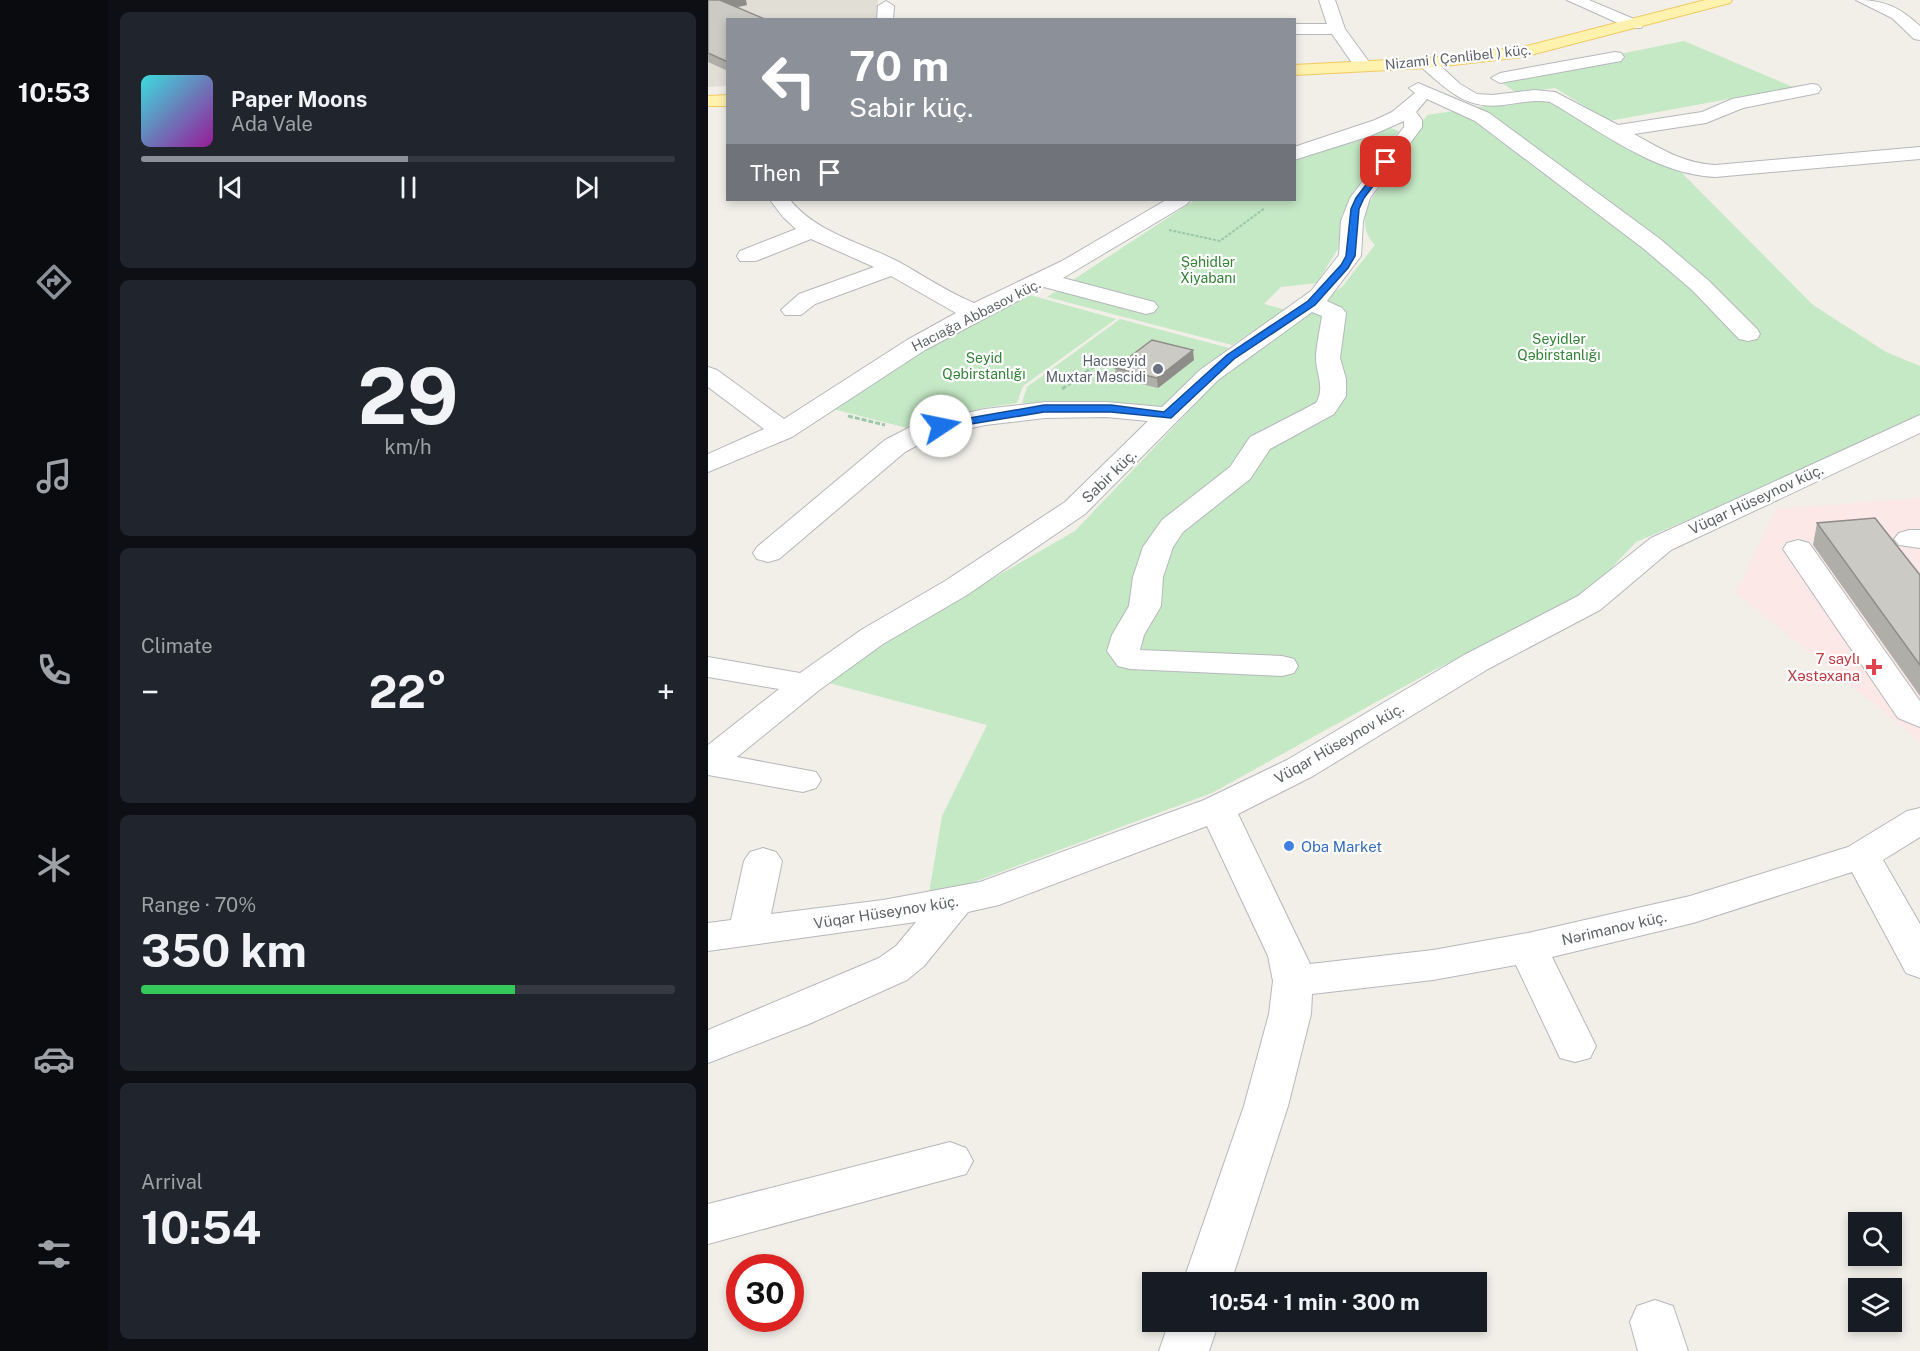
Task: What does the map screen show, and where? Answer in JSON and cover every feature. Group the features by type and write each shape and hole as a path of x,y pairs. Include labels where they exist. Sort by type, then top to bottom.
{"main road":[{"name":"Nizami ( Çənlibel ) küç.","path":"1296,70 1428,63 1523,52 1635,25 1724,0"},
{"path":"708,101 726,101"}],"street":[{"path":"1327,0 1337,29 1363,66"},
{"path":"1575,0 1635,25"},
{"path":"1864,0 1898,15 1916,30"},
{"path":"1296,29 1337,29"},
{"path":"1478,81 1615,57"},
{"path":"1428,63 1471,98 1494,100 1546,95 1565,90 1534,73"},
{"path":"1399,64 1412,100"},
{"path":"1614,131 1706,117 1738,103 1812,89"},
{"path":"1546,95 1673,164 1695,170 1715,171 1920,153"},
{"path":"1296,153 1412,100 1482,117 1652,244 1701,285 1748,334"},
{"name":"Sabir küç.","path":"708,764 723,735 806,684 872,637 956,588 1066,515 1103,483 1167,416 1231,357 1311,303 1345,266 1350,256 1355,209 1360,198 1413,127 1412,100"},
{"path":"781,201 812,231 892,268 950,302 975,312"},
{"name":"Hacıağa Abbasov küç.","path":"708,464 783,431 916,345 975,312 1044,280 1178,201"},
{"path":"748,256 812,231"},
{"path":"793,310 807,299 892,268"},
{"path":"1044,280 1146,307"},
{"path":"1282,666 1154,662 1130,659 1123,651 1128,635 1145,606 1148,577 1158,547 1172,526 1240,473 1260,443 1325,408 1333,396 1333,379 1328,358 1334,313 1311,303"},
{"path":"708,375 783,431"},
{"path":"768,553 910,436 941,426 1044,408 1111,408 1167,416"},
{"name":"Vüqar Hüseynov küç.","path":"708,937 883,914 954,902 1022,883 1217,809 1300,768 1476,662 1589,603 1661,544 1911,438"},
{"path":"1798,549 1910,711 1920,716"},
{"path":"708,667 806,684"},
{"path":"708,764 803,780"},
{"path":"1210,1272 1266,1106 1290,1014 1293,981 1288,956 1217,809"},
{"name":"Nərimanov küç.","path":"1293,981 1433,965 1528,948 1693,909 1861,856 1913,835"},
{"path":"1861,856 1881,886 1920,963"},
{"path":"748,931 763,861"},
{"path":"708,1047 795,1013 893,969 910,956 954,902"},
{"path":"1528,948 1575,1046"},
{"path":"708,1224 950,1161"},
{"path":"1184,1351 1191,1332"}],"path":[{"path":"1164,230 1220,241 1265,208"},
{"path":"1044,408 1050,397 1102,361"},
{"path":"818,409 891,426 910,436"}],"shaded area":[{"path":"708,0 878,0 877,18 726,18 726,86 708,87"},
{"name":"7 saylı Xəstəxana","path":"1920,498 1920,741 1736,593 1776,509"}],"green space":[{"path":"1684,41 1793,87 1609,121 1555,88 1517,93 1499,81 1625,58 1620,54"},
{"name":"Seyidlər Qəbirstanlığı","path":"1545,97 1682,173 1813,305 1886,352 1920,366 1920,414 1811,467 1636,542 1584,597 1434,670 1212,793 928,899 942,816 987,725 825,682 874,647 1075,531 1244,353 1342,287 1375,245 1365,227 1367,206 1427,115"},
{"name":"Şəhidlər Xiyabanı","path":"1391,128 1399,131 1346,207 1341,217 1346,218 1339,247 1317,283 1281,287 1264,304 1286,310 1232,345 1047,297 1193,201 1296,201 1296,159"},
{"name":"Seyid Qəbirstanlığı","path":"1030,295 1116,319 1023,386 1017,403 983,408 911,429 833,409 916,354"},
{"path":"1120,319 1229,348 1162,409 1100,402 1022,403 1027,387"}],"building":[{"path":"708,0 726,0 722,1 762,18 726,18 726,61 708,53"},
{"path":"1152,340 1193,350 1157,378 1115,368"},
{"path":"1875,518 1920,575 1920,665 1817,523"}],"place":[{"name":"Hacıseyid Muxtar Məscidi","path":"1158,369"},
{"name":"7 saylı Xəstəxana","path":"1874,667"},
{"name":"Oba Market","path":"1289,846"}],"route":[{"path":"941,426 1044,408 1111,408 1167,416 1231,357 1311,303 1345,266 1350,256 1355,209 1360,198 1386,162"}]}
